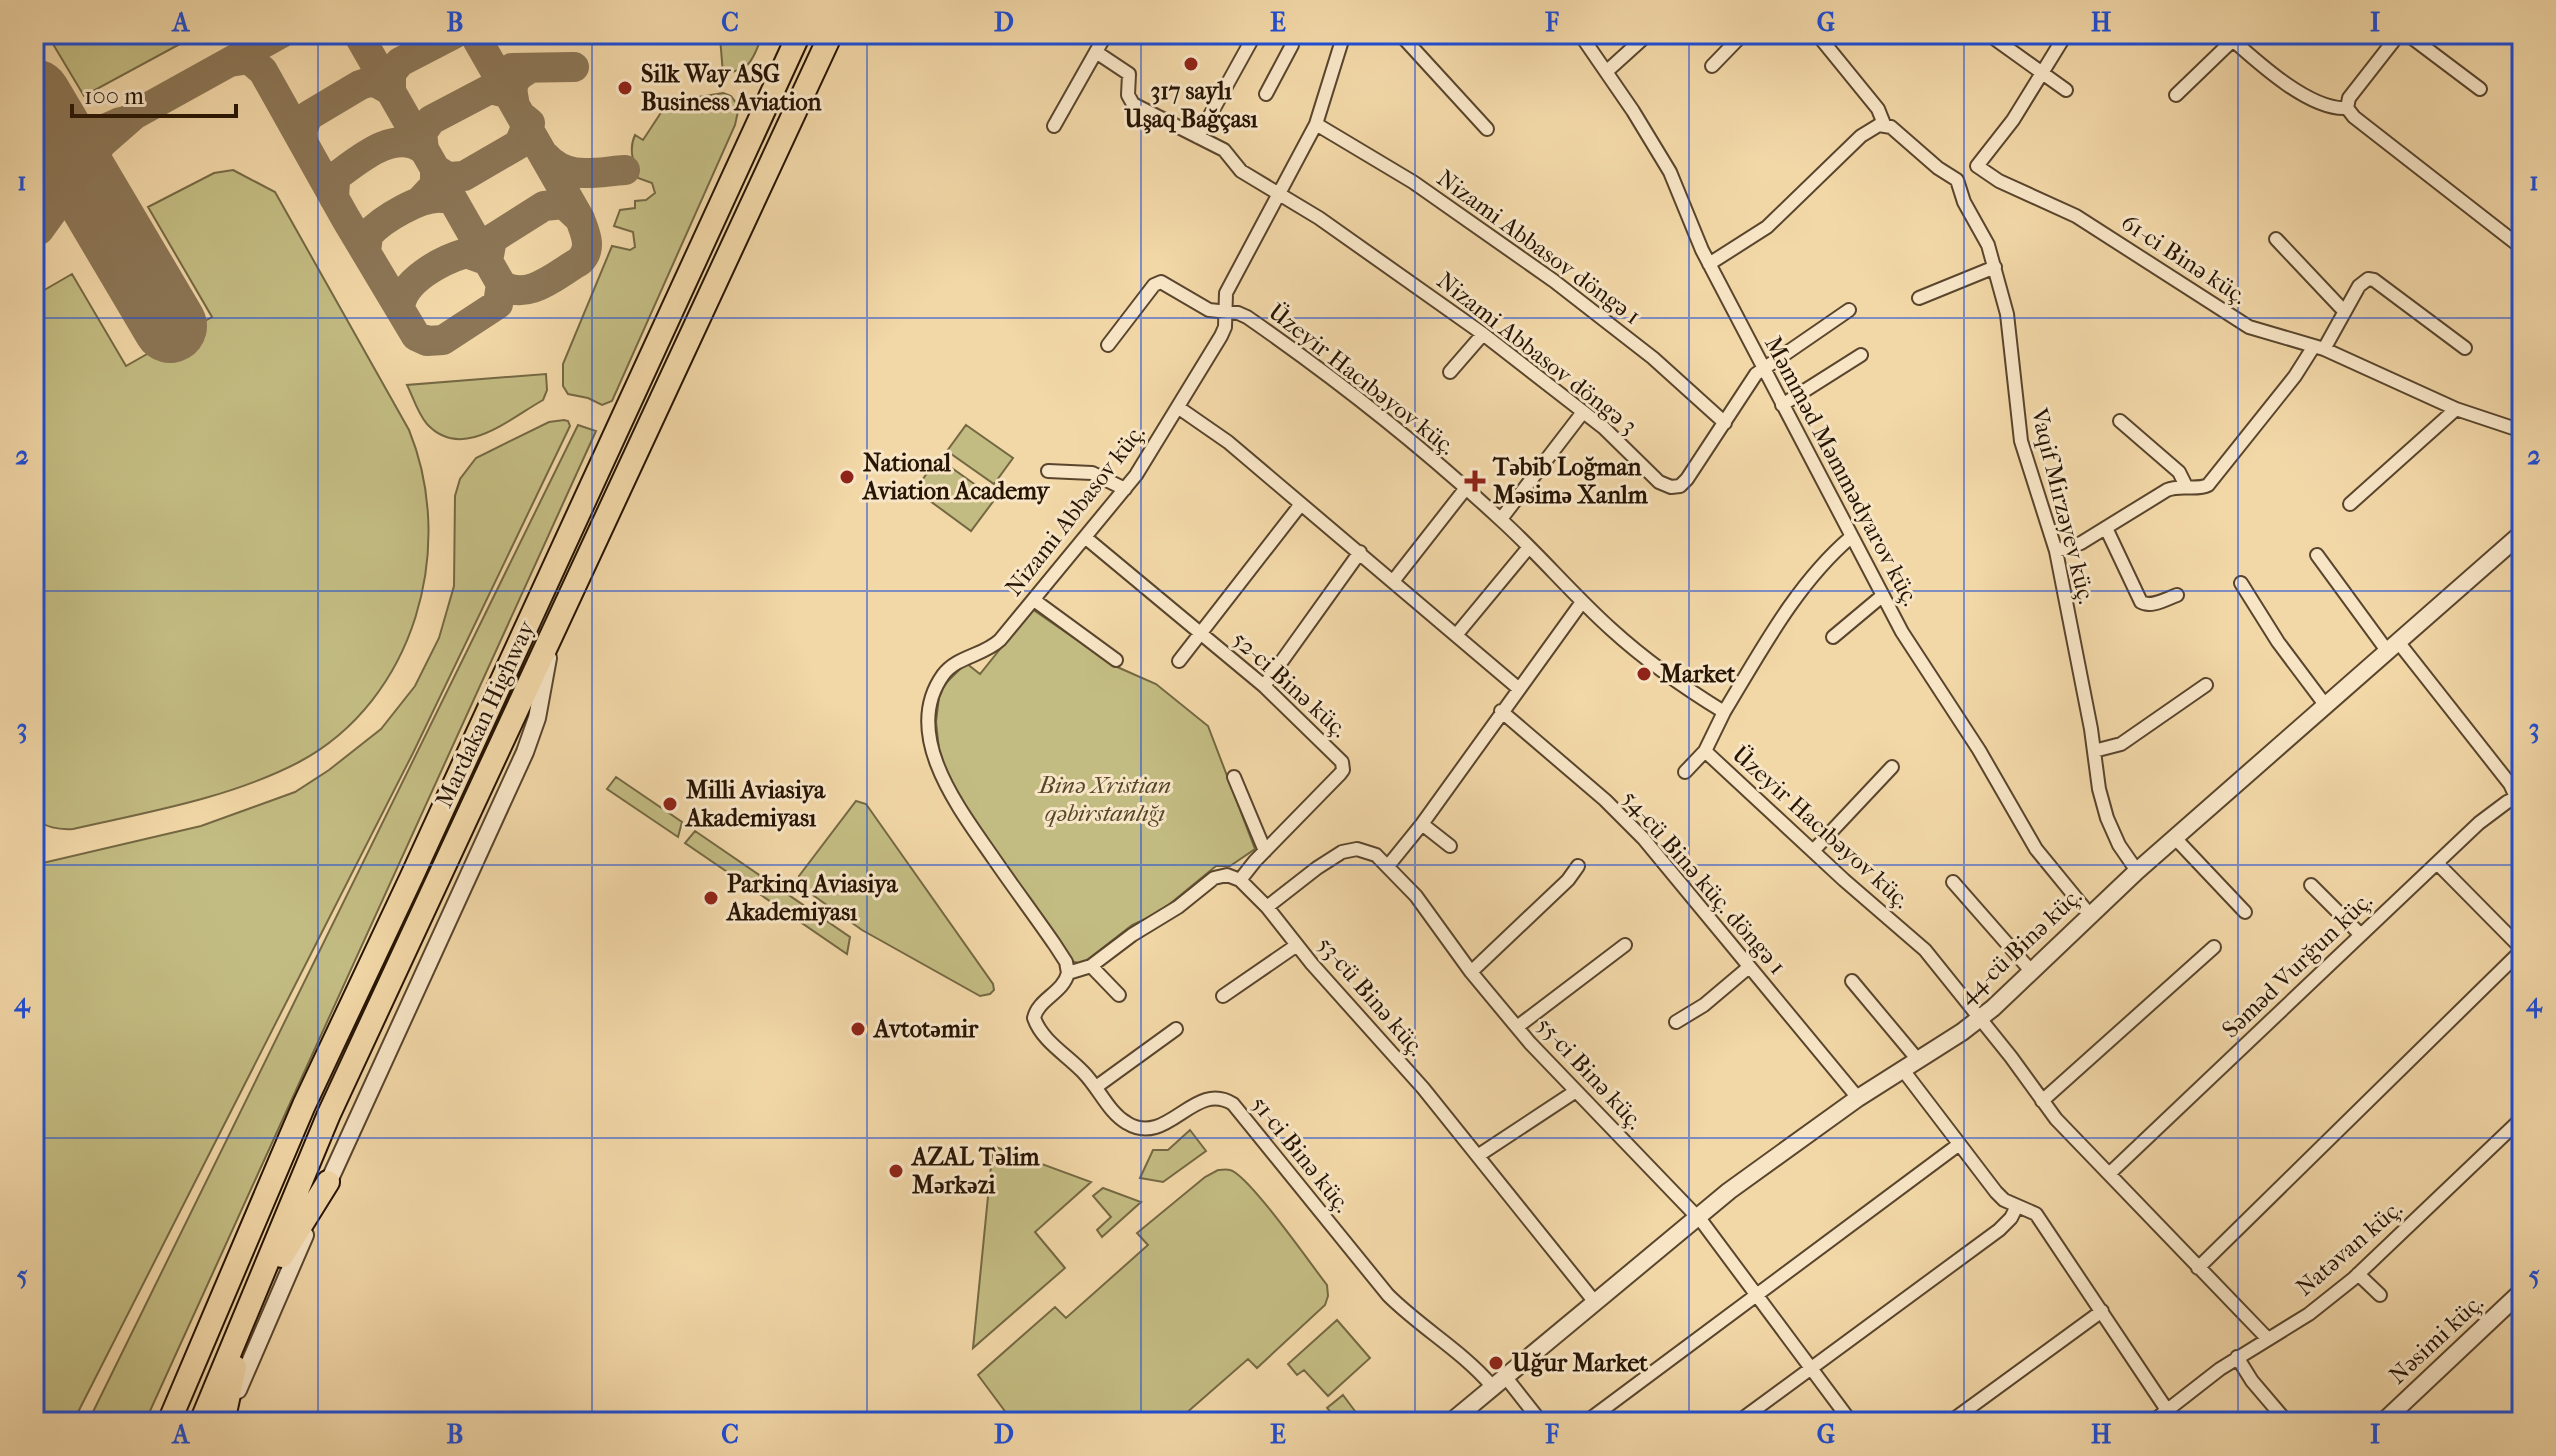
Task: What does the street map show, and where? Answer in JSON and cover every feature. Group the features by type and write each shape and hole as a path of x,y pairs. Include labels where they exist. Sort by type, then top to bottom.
{"highway":[{"name":"Mardakan Highway","path":"169,1422 304,1105 799,34"},
{"name":"Mardakan Highway","path":"201,1422 329,1114 831,34"},
{"path":"226,1422 248,1312 328,1182"}],"street":[{"path":"1054,126 1106,34"},
{"path":"1198,137 1255,34"},
{"path":"1266,94 1292,45 1289,34"},
{"name":"Nizami Abbasov küç.","path":"1068,973 1066,962 1055,945 946,787 931,747 930,711 936,688 947,670 956,663 995,645 1125,489 1179,408 1225,327 1226,293 1316,124 1344,34"},
{"path":"1400,34 1487,129"},
{"name":"Məmməd Məmmədyarov küç.","path":"1580,34 1670,172 1709,264 1907,640 1979,750 2030,840 2090,915"},
{"path":"1606,72 1648,34"},
{"path":"1712,66 1743,34"},
{"path":"1817,34 1878,109 1884,124 1957,180 1977,166 2013,120 2066,34"},
{"path":"1988,34 2066,90"},
{"path":"2347,108 2349,98 2399,34"},
{"path":"2407,34 2480,89"},
{"path":"2176,95 2230,37 2304,94 2329,107 2347,108 2354,117 2522,248"},
{"name":"Nizami Abbasov döngə 3","path":"1096,52 1129,74 1128,95 1133,104 1224,150 1241,171 1319,218 1483,334 1583,412 1659,482 1671,487 1680,486 1687,479 1748,382 1763,368 1849,310"},
{"name":"Nizami Abbasov döngə 1","path":"1316,124 1413,182 1554,281 1653,358 1725,423"},
{"path":"1709,264 1767,227 1861,136 1884,124"},
{"name":"61-ci Binə küç.","path":"1977,166 1999,181 2076,216 2249,327 2319,348 2456,409 2522,431"},
{"name":"Vaqif Mirzəyev küç.","path":"1957,180 1995,267 2013,354 2013,383 2021,441 2056,551 2099,789 2119,845 2137,871"},
{"path":"2276,239 2344,311"},
{"path":"1919,298 1995,267"},
{"path":"2056,551 2081,543 2167,490 2186,486 2204,487 2213,480 2319,348 2363,281 2374,280 2465,348"},
{"name":"Üzeyir Hacıbəyov küç.","path":"1108,345 1154,285 1161,282 1209,310 1247,317 1327,372 1466,488 1501,519 1582,602 1668,677 1724,712 1705,751 1925,950 2042,1101 2267,1338"},
{"path":"1450,372 1483,334"},
{"path":"1782,405 1861,355"},
{"path":"1179,408 1210,427 1518,688"},
{"path":"2350,504 2456,409"},
{"path":"1501,519 1583,412"},
{"path":"2120,421 2179,472 2186,486"},
{"path":"1048,471 1092,473 1125,489"},
{"path":"1394,580 1466,488"},
{"path":"1179,661 1301,504"},
{"path":"2106,528 2141,602 2152,604 2177,595"},
{"name":"44-cü Binə küç.","path":"1451,1422 1697,1216 1858,1098 1980,1019 2137,871 2522,533"},
{"path":"1724,712 1801,591 1834,551 1851,537"},
{"name":"52-ci Binə küç.","path":"1086,538 1264,686 1343,766 1340,774 1240,880"},
{"path":"1457,634 1529,547"},
{"path":"1264,686 1360,552"},
{"path":"2317,555 2519,796"},
{"path":"226,1422 257,1342 328,1182 525,752 537,718 548,660 576,583"},
{"path":"2241,583 2278,642 2326,706"},
{"path":"1833,637 1882,596"},
{"path":"1034,600 1116,660"},
{"path":"1388,866 1422,824 1582,602"},
{"path":"2094,751 2121,744 2206,685"},
{"name":"54-cü Binə küç. döngə 1","path":"1501,711 1605,800 1643,838 1721,928 1749,967 1858,1098"},
{"path":"1685,772 1705,751"},
{"path":"1813,851 1892,767"},
{"path":"1234,777 1265,851"},
{"name":"Səməd Vurğun küç.","path":"2109,1174 2479,823 2519,796"},
{"path":"1422,824 1450,846"},
{"path":"2175,838 2245,912"},
{"name":"55-ci Binə küç.","path":"1267,907 1342,852 1365,849 1376,855 1416,896 1471,972 1517,1027 1697,1216 1851,1422"},
{"path":"2198,1268 2522,950 2437,863"},
{"path":"1471,972 1568,880 1578,866"},
{"path":"1068,973 1091,966 1132,935 1178,907 1214,878 1227,875 1240,880"},
{"name":"53-cü Binə küç.","path":"1240,880 1267,907 1479,1155 1594,1301"},
{"path":"1953,882 2032,972"},
{"path":"2311,885 2361,935"},
{"path":"1223,996 1297,945"},
{"path":"1517,1027 1625,945"},
{"path":"2042,1101 2214,947"},
{"path":"1091,966 1119,995"},
{"path":"1676,1022 1704,1005 1749,967"},
{"name":"51-ci Binə küç.","path":"1068,973 1061,988 1038,1007 1034,1018 1043,1035 1096,1087 1118,1116 1135,1127 1147,1130 1165,1124 1208,1098 1224,1098 1233,1104 1388,1295 1414,1319 1498,1381"},
{"path":"1852,981 1918,1060"},
{"path":"1096,1087 1176,1029"},
{"path":"1903,1070 1996,1192 2004,1200 2036,1214 2167,1410"},
{"path":"1479,1155 1576,1091"},
{"name":"Natəvan küç.","path":"2152,1422 2237,1357 2309,1314 2358,1274 2522,1118"},
{"path":"1586,1422 1958,1145"},
{"path":"1738,1422 1999,1230 2017,1206"},
{"path":"2358,1274 2380,1295"},
{"name":"Nəsimi küç.","path":"2383,1422 2522,1291"},
{"path":"1950,1422 2102,1311"},
{"path":"2237,1357 2252,1381 2287,1422"},
{"path":"1498,1381 1541,1422"},
{"path":"2513,1422 2522,1414"}],"green space":[{"path":"47,34 189,34 191,38 84,96"},
{"path":"657,34 763,34 746,66 723,74 720,37 666,42"},
{"path":"723,93 731,96 739,107 735,125 612,401 602,405 568,394 563,386 563,364 612,246 630,250 635,247 633,232 614,226 620,210 635,208 635,201 646,200 655,193 652,183 638,178 632,151 635,135 643,140 668,102"},
{"path":"233,170 275,192 409,430 423,476 428,523 426,571 416,617 397,661 372,701 339,735 299,762 273,775 188,803 73,829 52,827 34,819 34,296 72,274 126,366 212,317 148,207 214,173"},
{"path":"546,374 547,390 543,400 501,426 470,438 455,439 441,435 427,424 407,385"},
{"path":"564,420 570,426 413,753 73,1422 34,1422 34,865 201,826 295,792 381,729 415,686 439,638 454,586 455,496 460,479 476,458 549,422"},
{"path":"578,425 596,431 145,1422 88,1422"},
{"path":"966,425 1013,458 994,484 947,451"},
{"path":"938,458 995,499 971,531 915,490"},
{"name":"Binə Xristian qəbirstanlığı","path":"1032,609 1115,666 1156,684 1208,726 1255,849 1230,866 1216,866 1160,912 1132,925 1082,964 1071,961 961,801 946,772 939,749 936,722 940,689 966,663 980,674"},
{"path":"616,777 682,822 678,837 607,789"},
{"path":"856,801 866,804 993,984 994,990 990,994 980,996 862,930 800,886 799,876"},
{"path":"695,831 850,937 847,954 685,843"},
{"path":"1190,1130 1206,1151 1163,1182 1140,1178 1153,1150 1168,1150"},
{"path":"993,1146 1091,1182 1035,1232 1065,1268 973,1348"},
{"path":"1218,1170 1230,1170 1239,1175 1280,1222 1327,1285 1325,1305 1257,1368 1248,1359 1176,1422 1013,1422 978,1375 1055,1307 1066,1318 1148,1245 1137,1233 1205,1177"},
{"path":"1103,1188 1141,1202 1102,1237 1097,1230 1111,1217 1093,1196"},
{"path":"1337,1320 1370,1358 1328,1396 1304,1370 1297,1375 1288,1364"},
{"path":"1343,1395 1363,1422 1339,1422 1327,1408"}],"taxiway":[{"path":"39,230 102,143 134,115 280,34"},
{"path":"230,62 249,59 263,71 416,336 427,341 443,340 498,304 501,284 358,34"},
{"path":"391,91 391,73 400,62 454,34"},
{"path":"474,34 580,219 587,240 586,251 580,261 542,284 521,290 501,284"},
{"path":"512,68 574,67"},
{"path":"424,150 422,133 431,120 490,89 506,93 514,100 515,81 531,68"},
{"path":"303,141 302,131 308,116 360,85 377,83 391,91"},
{"path":"422,199 435,185 435,169 448,177 464,176 519,144 525,130 524,118 530,123"},
{"path":"51,124 69,132 86,134 120,122"},
{"path":"45,213 51,199 51,124"},
{"path":"334,198 338,175 369,153 391,143 403,142 424,150"},
{"path":"545,156 572,172 625,170"},
{"path":"366,252 368,235 383,222 413,205 442,198"},
{"path":"400,309 407,289 424,273 466,253 488,261 492,239 544,206 564,204 580,219"}],"runway":[{"path":"34,96 170,326"}],"place":[{"name":"317 saylı Uşaq Bağçası","path":"1191,64"},
{"name":"Silk Way ASG Business Aviation","path":"625,88"},
{"name":"National Aviation Academy","path":"847,477"},
{"name":"Təbib Loğman Məsimə Xanlm","path":"1475,481"},
{"name":"Market","path":"1644,674"},
{"name":"Milli Aviasiya Akademiyası","path":"670,804"},
{"name":"Parkinq Aviasiya Akademiyası","path":"711,898"},
{"name":"Avtotəmir","path":"858,1029"},
{"name":"AZAL Təlim Mərkəzi","path":"896,1171"},
{"name":"Uğur Market","path":"1496,1363"}]}
